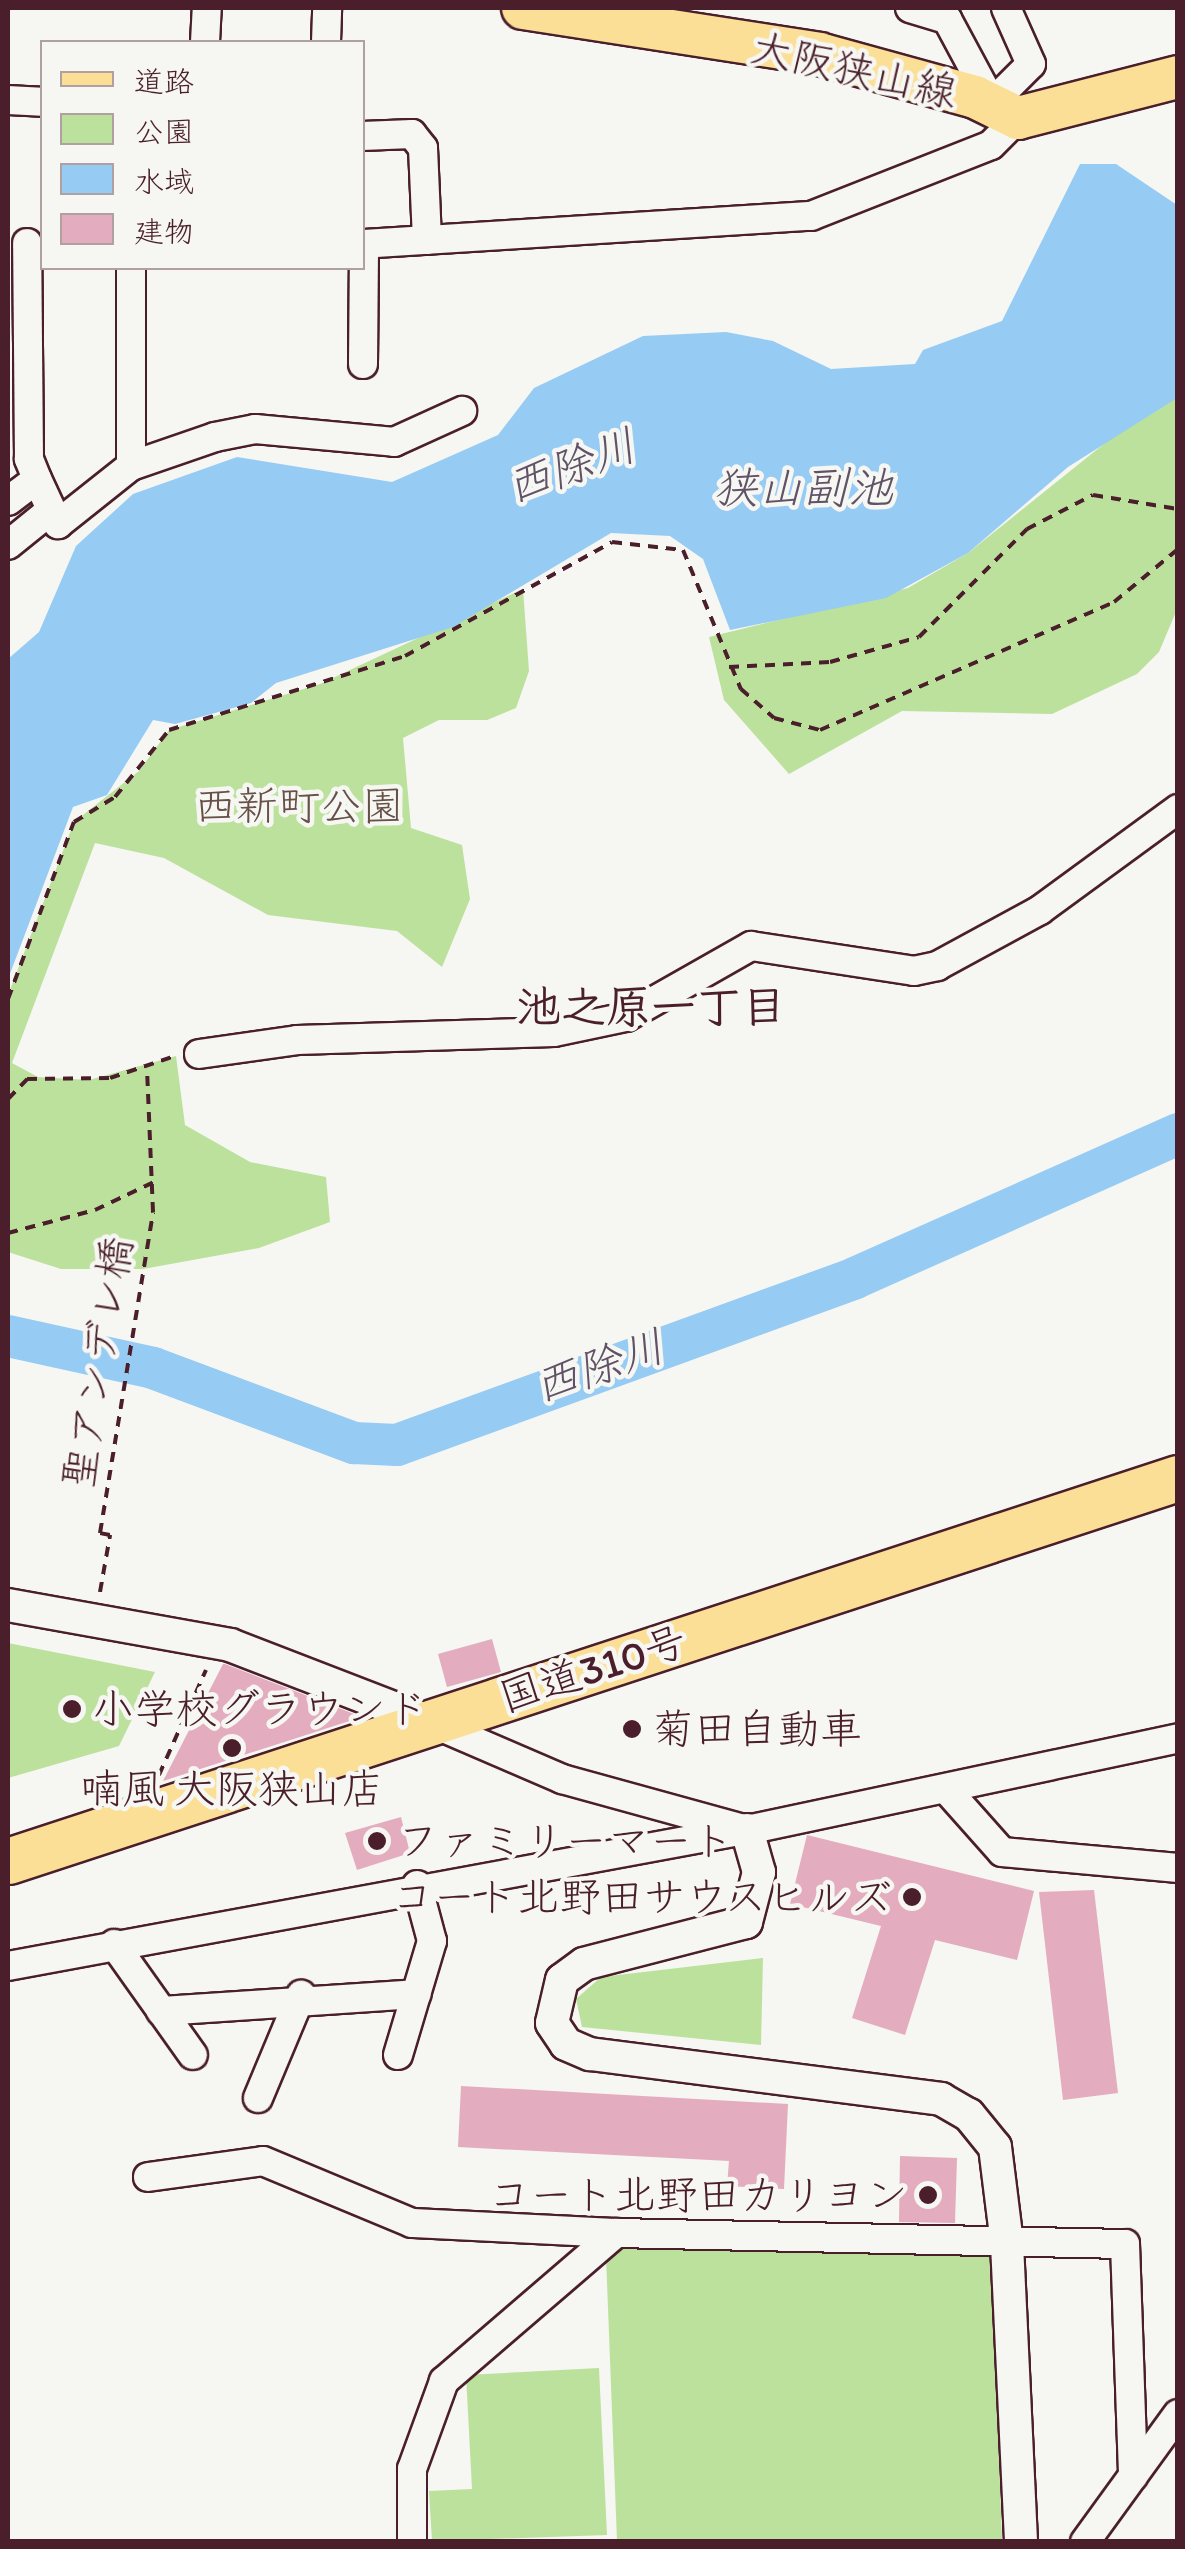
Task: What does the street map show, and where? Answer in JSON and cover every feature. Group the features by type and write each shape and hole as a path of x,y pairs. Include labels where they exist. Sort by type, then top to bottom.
{"highway":[{"name":"国道310号","path":"8,1861 1178,1478"}],"main road":[{"name":"大阪狭山線","path":"523,8 704,23 1005,111"},
{"path":"1005,111 1178,77"}],"street":[{"path":"205,40 207,8"},
{"path":"326,40 327,8"},
{"path":"910,8 947,19 1005,111"},
{"path":"365,244 812,216 991,145 1031,64 1006,8"},
{"path":"365,136 412,134 423,148 427,240"},
{"path":"26,243 29,458 58,524 131,466 255,430 394,442 462,411"},
{"path":"130,270 131,466"},
{"path":"363,270 363,364"},
{"path":"8,501 37,479"},
{"path":"8,545 51,510"},
{"path":"199,1054 297,1040 554,1032 626,1017 750,946 782,944 914,971 938,966 1040,910 1178,809"},
{"path":"8,1605 219,1643 432,1723 562,1779 747,1830"},
{"path":"8,1966 417,1885 747,1830 1178,1738"},
{"path":"946,1789 1002,1852 1178,1868"},
{"path":"747,1830 759,1872 746,1922 584,1964 562,1980 552,2022 566,2044 590,2054 941,2098 995,2147 1008,2244 1021,2542"},
{"path":"398,2055 432,1941 417,1885"},
{"path":"114,1944 193,2055"},
{"path":"162,2011 301,1995 416,1994"},
{"path":"258,2098 301,1995"},
{"path":"148,2177 263,2160 412,2223 616,2233 1125,2244 1133,2476"},
{"path":"412,2542 412,2469 444,2381 616,2233"},
{"path":"1085,2542 1178,2414"}],"path":[{"path":"730,668 830,662 919,637 1027,529 1093,494 1178,509"},
{"path":"8,998 74,822 114,797 170,730 405,656 612,542 683,550 730,668 774,718 820,730 1114,602 1178,549"},
{"path":"8,1099 38,1077 89,1080 199,1054"},
{"name":"聖アンデレ橋","path":"96,1621 110,1536 102,1524 153,1212 147,1069"},
{"path":"8,1233 95,1210 154,1182"},
{"path":"166,1759 219,1643"}],"green space":[{"path":"1177,398 1178,607 1159,652 1137,674 1052,714 902,711 789,774 724,700 709,637 908,588 968,553 1140,415"},
{"name":"西新町公園","path":"523,589 529,671 516,708 487,720 439,720 403,738 411,828 462,845 470,899 442,967 397,931 268,915 164,858 95,843 12,1063 38,1077 89,1080 176,1056 185,1125 250,1162 326,1177 330,1222 259,1248 143,1269 61,1269 8,1252 8,995 74,822 139,771 169,730 320,684"},
{"name":"小学校グラウンド","path":"8,1643 155,1672 119,1746 8,1778"},
{"path":"763,1958 761,2045 582,2027 576,1999 601,1977"},
{"path":"621,2241 992,2255 1002,2541 617,2541 606,2256"},
{"path":"599,2368 607,2535 432,2541 429,2491 472,2489 466,2375"}],"water":[{"name":"狭山副池","path":"1080,164 1116,164 1177,205 1177,398 1068,467 968,553 886,598 730,630 703,559 670,536 611,533 453,627 276,683 251,703 175,724 153,720 107,795 73,807 8,979 8,659 39,632 76,546 133,494 237,457 392,482 498,435 534,388 643,336 726,332 773,341 831,369 915,364 923,350 1002,321"}],"building":[{"path":"492,1639 501,1672 447,1687 438,1654"},
{"path":"225,1664 362,1717 163,1781"},
{"path":"401,1817 410,1853 357,1870 345,1833"},
{"name":"コート北野田サウスヒルズ","path":"807,1835 1034,1891 1017,1960 935,1940 905,2035 852,2018 881,1926 790,1904"},
{"path":"1094,1890 1118,2093 1063,2100 1039,1892"},
{"path":"461,2086 788,2104 784,2189 727,2186 729,2161 458,2147"},
{"name":"コート北野田カリヨン","path":"900,2156 957,2158 955,2223 899,2222"}],"waterway":[{"name":"西除川","path":"8,1336 153,1368 354,1443 397,1445 855,1278 1178,1134"}],"place":[{"name":"小学校グラウンド","path":"72,1709"},
{"name":"菊田自動車","path":"632,1729"},
{"name":"喃風 大阪狭山店","path":"232,1748"},
{"name":"ファミリーマート","path":"377,1841"},
{"name":"コート北野田サウスヒルズ","path":"912,1897"},
{"name":"コート北野田カリヨン","path":"928,2195"}],"district":[{"name":"池之原一丁目","path":"651,1007"}]}
